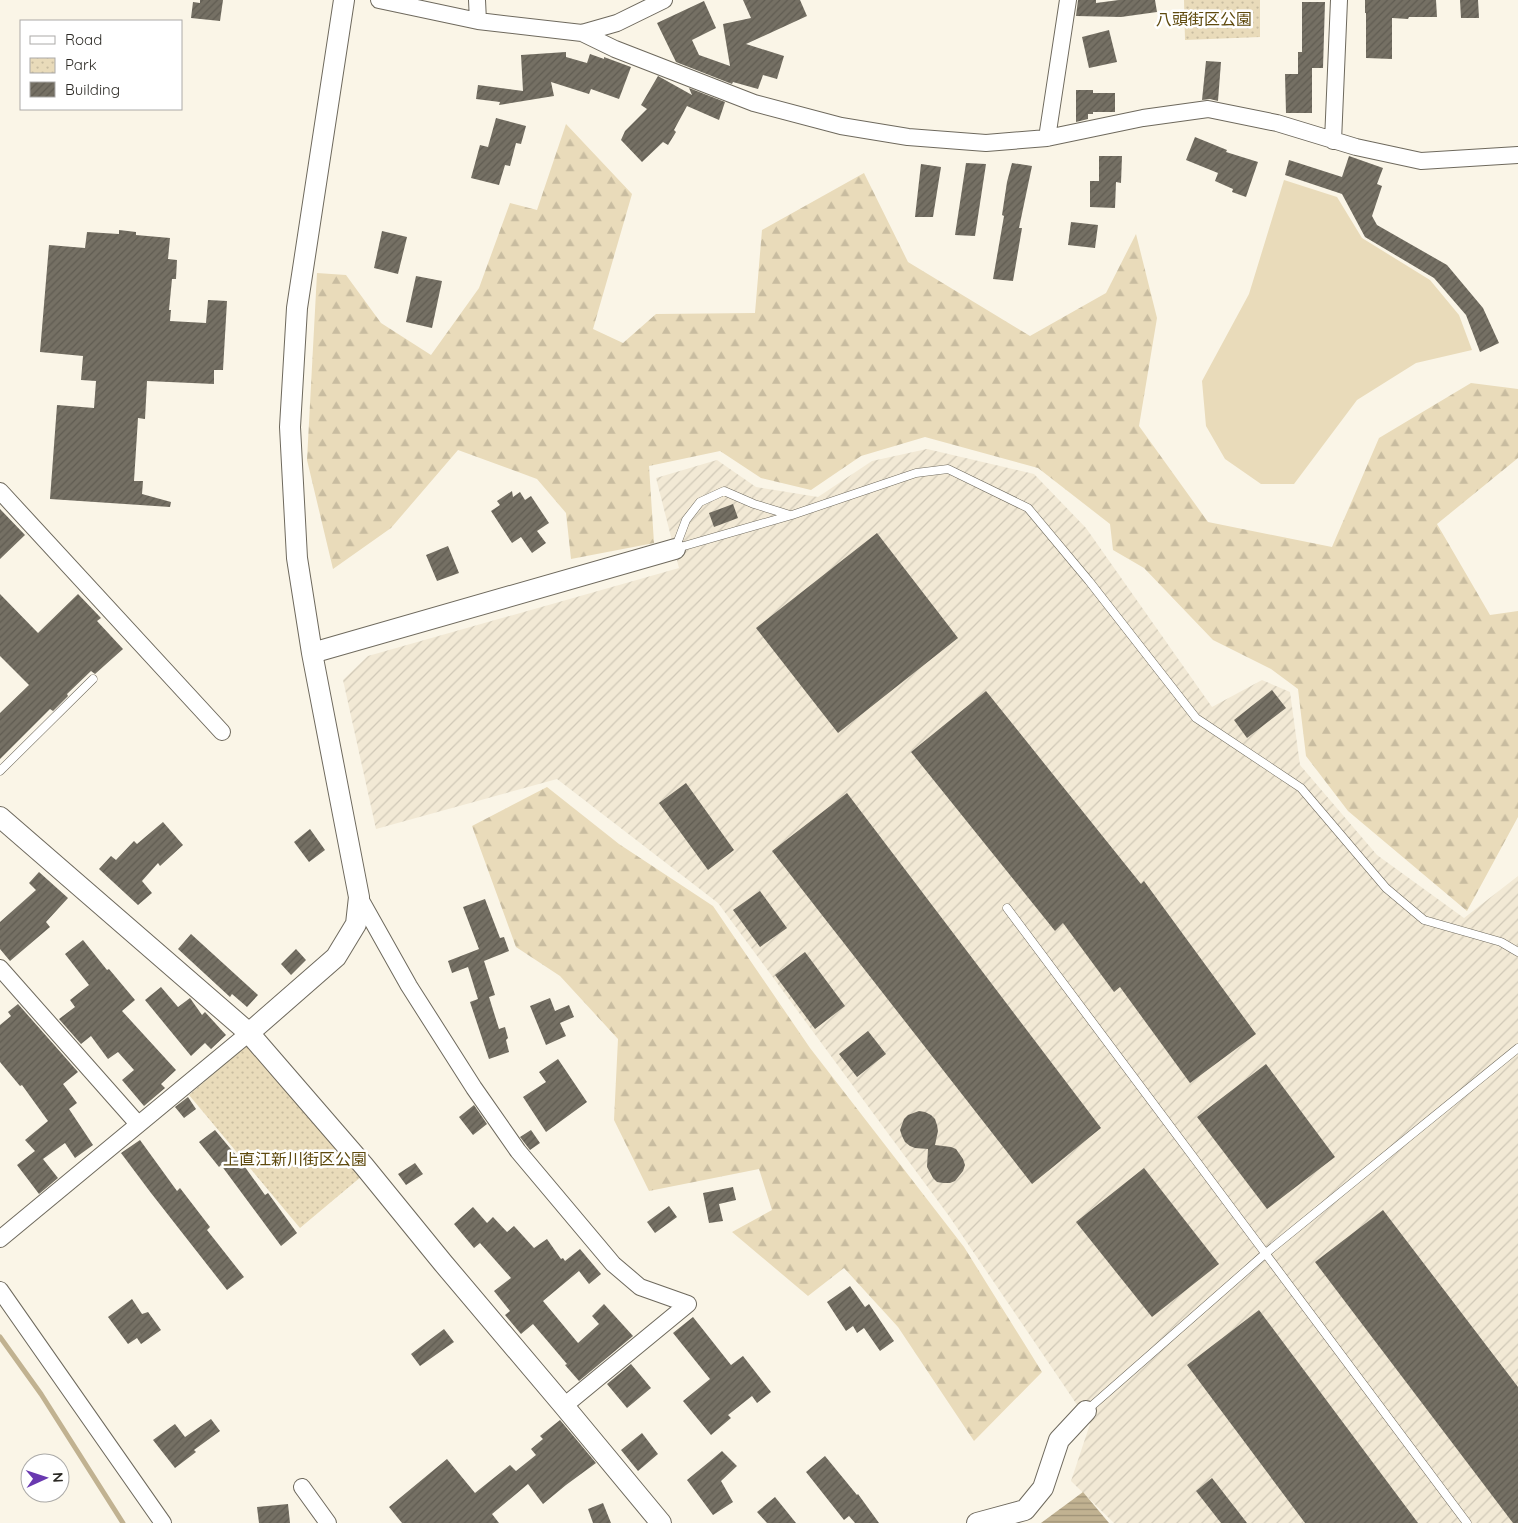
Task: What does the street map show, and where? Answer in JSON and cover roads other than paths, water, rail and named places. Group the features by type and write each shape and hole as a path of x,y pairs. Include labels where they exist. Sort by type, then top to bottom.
{"street":[{"path":"0,1239 249,1033 336,957 356,924 359,897 312,653 297,558 290,428 298,308 344,0"},
{"path":"379,0 478,21 582,33 615,49 754,103 841,126 908,137 986,143 1047,138 1142,118 1208,109 1277,123 1356,147 1421,160 1518,155"},
{"path":"477,0 478,21"},
{"path":"582,33 616,23 664,0"},
{"path":"1047,138 1068,0"},
{"path":"1333,141 1339,0"},
{"path":"0,492 222,732"},
{"path":"312,653 675,549"},
{"path":"3,826 249,1033 364,1166 661,1523"},
{"path":"359,897 409,986 474,1088 518,1151 613,1264 640,1287 688,1304 564,1406"},
{"path":"0,968 138,1124"},
{"path":"0,1290 163,1523"},
{"path":"977,1523 1025,1510 1043,1488 1060,1440 1086,1412"},
{"path":"302,1488 328,1523"}],"lane":[{"path":"675,549 792,515 916,474 948,469 1028,508 1095,589 1196,718 1301,788 1386,888 1424,920 1500,942 1518,952"},
{"path":"675,549 686,520 700,502 724,491 754,504 792,515"},
{"path":"0,770 93,679"},
{"path":"1007,908 1468,1523"},
{"path":"1086,1412 1266,1254 1518,1048"}],"waterway":[{"path":"0,1337 41,1394 123,1523"}],"park label":[{"name":"八頭街区公園","path":"1204,19"},
{"name":"上直江新川街区公園","path":"295,1159"}]}
